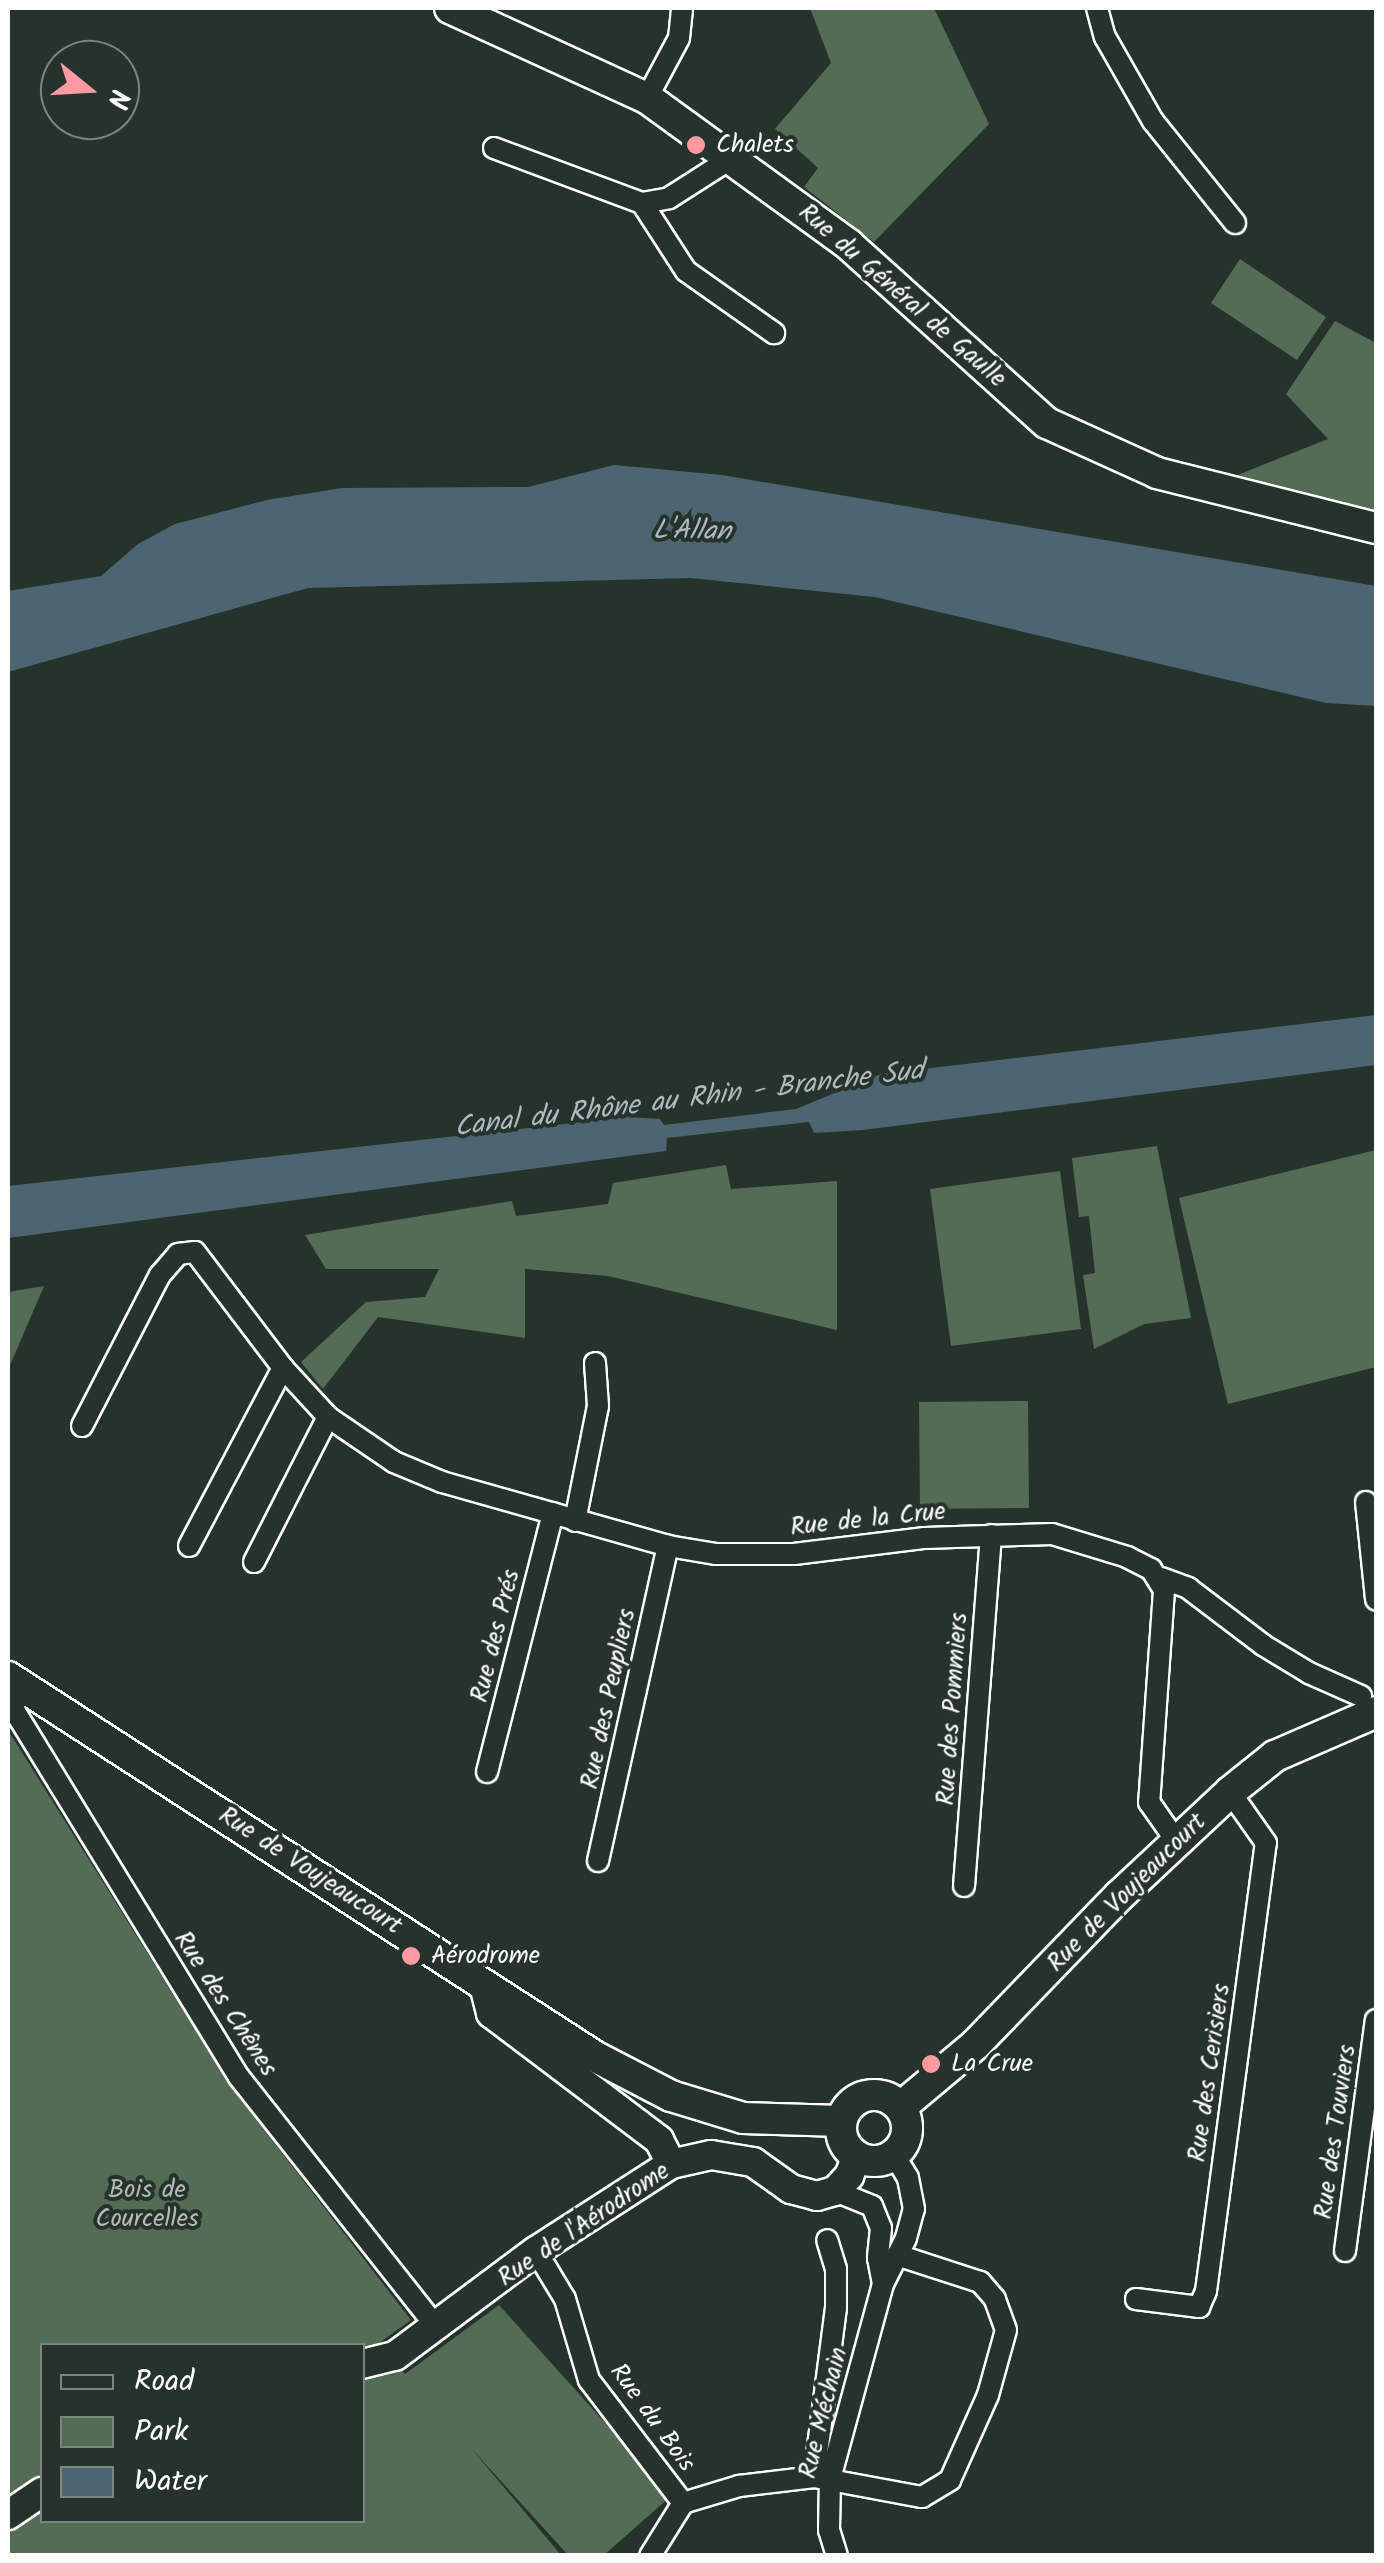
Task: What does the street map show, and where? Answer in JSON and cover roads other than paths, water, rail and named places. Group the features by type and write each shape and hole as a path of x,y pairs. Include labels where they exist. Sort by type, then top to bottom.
{"main road":[{"name":"Rue du Général de Gaulle","path":"450,8 648,98 848,245 1047,422 1157,473 1376,528"},
{"name":"Rue de Voujeaucourt","path":"12,1690 594,2056 671,2096 743,2118 841,2121"},
{"name":"Rue de Voujeaucourt","path":"901,2107 988,2032 1230,1792 1275,1756 1369,1704"},
{"path":"866,2095 886,2096 901,2107 907,2124 905,2141 894,2155 869,2161 856,2156 843,2141 841,2121 850,2104 866,2095"}],"street":[{"path":"648,98 679,38 682,8"},
{"path":"1098,8 1105,37 1153,121 1235,223"},
{"path":"494,148 642,203 669,198 730,159"},
{"path":"642,203 686,271 774,333"},
{"name":"Rue de la Crue","path":"82,1426 160,1276 178,1254 195,1252 283,1368 328,1416 408,1468 442,1482 668,1546 716,1554 779,1555 991,1534 1052,1534 1089,1543 1140,1563 1161,1578 1188,1588 1263,1645 1369,1704"},
{"path":"575,1520 598,1406 594,1363"},
{"path":"189,1546 283,1368"},
{"path":"254,1562 328,1416"},
{"path":"1366,1502 1376,1600"},
{"name":"Rue des Prés","path":"487,1772 552,1513"},
{"name":"Rue des Pommiers","path":"964,1886 991,1534"},
{"name":"Rue des Peupliers","path":"598,1862 668,1546"},
{"path":"1161,1578 1164,1612 1149,1802 1177,1842"},
{"name":"Rue des Chênes","path":"12,1690 239,2078 437,2328"},
{"name":"Rue des Cerisiers","path":"1136,2299 1200,2307 1206,2291 1266,1842 1230,1792"},
{"path":"484,1985 491,2013 659,2140 671,2164"},
{"name":"Rue des Touviers","path":"1345,2251 1376,2020"},
{"name":"Rue de l'Aérodrome","path":"365,2363 395,2356 536,2252 671,2164 711,2155 754,2162 791,2189 817,2196 834,2192"},
{"name":"Rue Méchain","path":"822,2478 882,2284 898,2255 914,2210 908,2178 894,2155"},
{"path":"834,2192 849,2176 856,2156"},
{"name":"Rue Méchain","path":"834,2192 872,2206 881,2228 878,2258 882,2284"},
{"name":"Rue Méchain","path":"827,2240 836,2269 836,2308 822,2478 837,2556"},
{"name":"Rue du Bois","path":"536,2252 565,2299 590,2380 683,2503"},
{"name":"Rue du Bois","path":"650,2556 683,2503 740,2486 822,2478 906,2495 936,2492 958,2466 1005,2346 1004,2320 988,2289 968,2278 898,2255"},
{"path":"8,2515 40,2493"}],"water":[{"name":"L'Allan","path":"614,465 722,475 1376,586 1376,706 1326,703 875,597 690,578 308,588 8,672 8,591 101,576 138,544 175,524 267,500 342,488 528,487"},
{"path":"1376,1015 1376,1065 863,1130 814,1133 809,1122 667,1138 666,1151 8,1238 8,1186 627,1117 660,1119 664,1125 796,1109 881,1074"}],"place":[{"name":"Chalets","path":"696,145"},
{"name":"Aérodrome","path":"411,1956"},
{"name":"La Crue","path":"931,2064"}],"water label":[{"name":"Canal du Rhône au Rhin - Branche Sud","path":"689,1100"}],"park label":[{"name":"Bois de Courcelles","path":"147,2206"}]}
